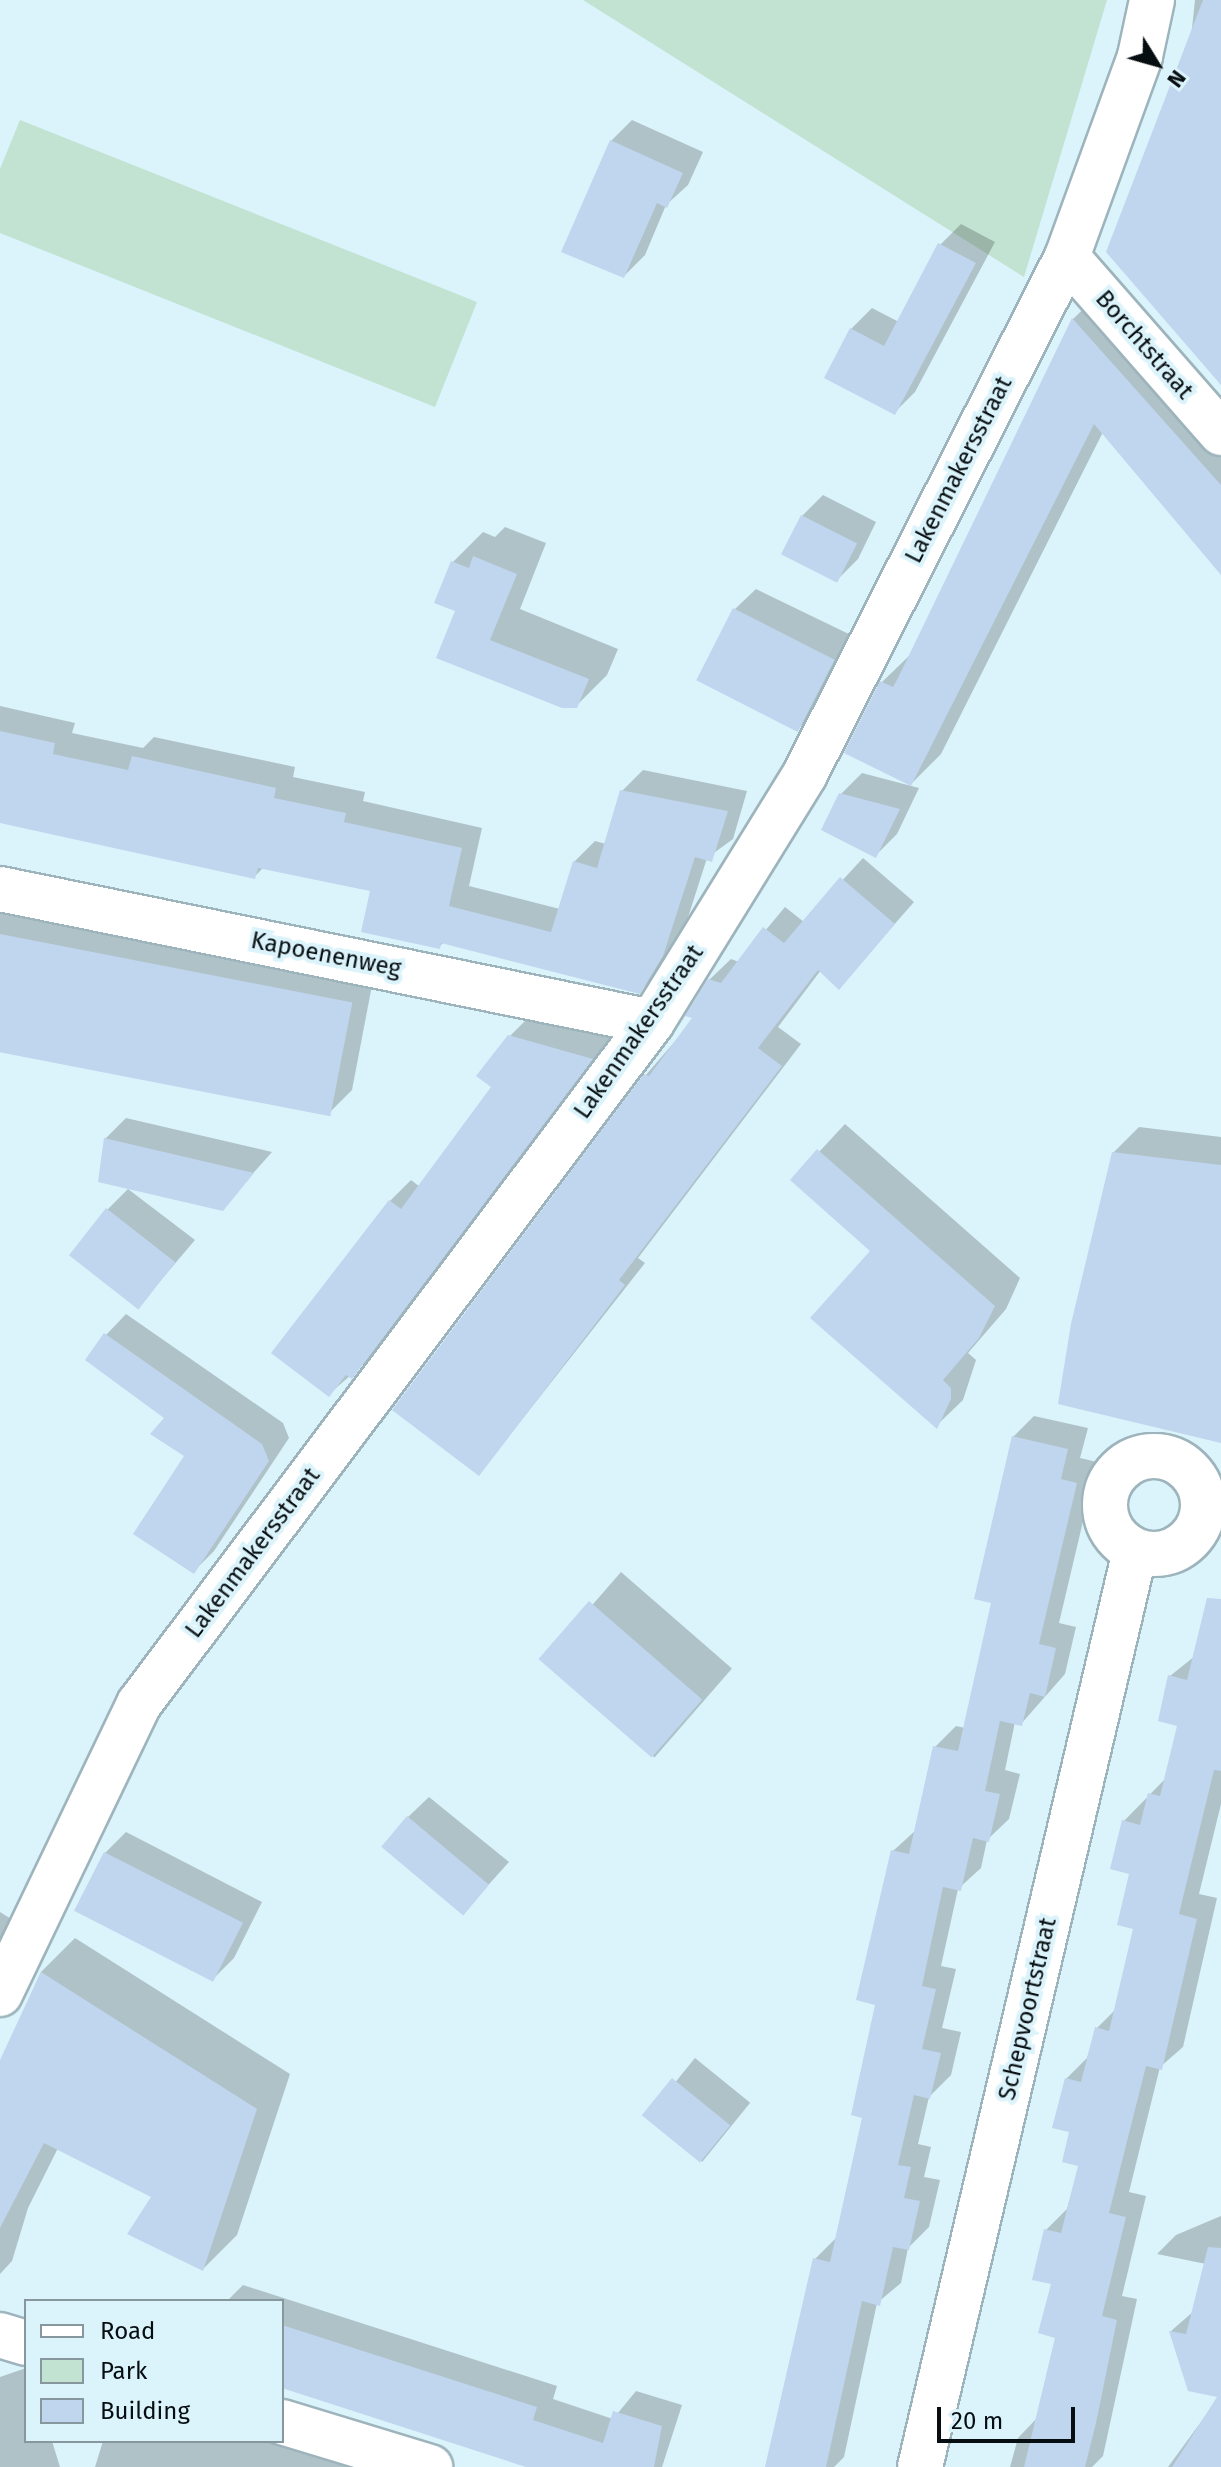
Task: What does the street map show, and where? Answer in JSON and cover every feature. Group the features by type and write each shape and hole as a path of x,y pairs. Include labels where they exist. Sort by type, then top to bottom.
{"street":[{"name":"Lakenmakersstraat","path":"0,1994 139,1704 652,1022 805,774 1067,257 1140,56 1152,0"},
{"name":"Borchtstraat","path":"1067,257 1221,433"},
{"name":"Kapoenenweg","path":"0,889 652,1022"},
{"path":"1167,1457 1190,1472 1212,1520 1178,1548 1152,1555 1135,1551 1111,1530 1105,1500 1109,1484 1133,1461 1167,1457"},
{"name":"Schepvoortstraat","path":"920,2467 1135,1551"},
{"path":"0,2335 24,2342"},
{"path":"284,2423 430,2467"}],"green space":[{"path":"583,0 1107,0 1024,277"},
{"path":"20,120 477,302 435,407 0,233 0,169"}],"building":[{"path":"1203,0 1221,0 1221,385 1106,252"},
{"path":"610,140 683,173 667,208 657,203 624,278 561,252"},
{"path":"938,243 976,263 895,415 824,378 850,328 884,346"},
{"path":"1072,318 1221,485 1221,575 1094,424 911,786 844,753 880,681 893,687 898,678"},
{"path":"801,515 857,544 837,583 781,554"},
{"path":"473,556 517,574 490,640 589,679 577,708 562,708 436,658 455,611 434,603 451,561 469,568"},
{"path":"733,608 835,660 798,732 696,680"},
{"path":"0,731 55,743 53,754 128,770 132,756 276,788 274,798 346,813 344,822 462,848 449,906 551,932 573,861 597,868 620,790 728,811 712,862 695,857 663,956 640,994 441,943 440,949 361,932 370,891 258,868 255,879 0,823"},
{"path":"839,793 900,809 876,858 821,830"},
{"path":"840,877 895,924 839,990 818,970 758,1048 782,1066 619,1280 625,1285 479,1476 392,1410 644,1074 649,1076 692,1018 685,1016 708,979 721,983 763,927 784,943"},
{"path":"0,934 352,1003 330,1116 0,1052"},
{"path":"508,1035 593,1059 352,1379 346,1375 329,1397 271,1353 389,1200 401,1209 491,1087 476,1076"},
{"path":"104,1138 254,1173 223,1211 98,1182"},
{"path":"817,1149 995,1306 979,1338 943,1380 951,1388 951,1399 937,1429 810,1318 870,1251 790,1180"},
{"path":"1112,1152 1221,1165 1221,1443 1058,1404 1071,1324"},
{"path":"106,1208 175,1262 138,1309 69,1255"},
{"path":"104,1333 262,1444 269,1461 194,1574 133,1534 184,1456 150,1434 164,1418 85,1360"},
{"path":"1012,1436 1068,1449 1061,1479 1077,1483 1039,1644 1056,1648 1045,1697 1030,1693 1022,1726 1000,1721 985,1791 1000,1794 989,1842 973,1838 961,1891 943,1887 922,1986 936,1989 922,2049 941,2053 930,2099 914,2095 898,2165 911,2167 904,2198 920,2201 909,2250 893,2247 880,2306 862,2301 826,2467 765,2467 813,2258 830,2262 862,2118 851,2115 875,2005 856,2000 891,1850 909,1854 933,1746 958,1751 991,1603 974,1599"},
{"path":"1207,1598 1221,1599 1221,1771 1214,1770 1179,1914 1197,1919 1162,2070 1146,2066 1109,2213 1126,2217 1102,2316 1117,2320 1096,2423 1085,2467 1024,2467 1055,2338 1038,2333 1051,2284 1032,2280 1044,2229 1061,2233 1078,2166 1062,2162 1069,2132 1052,2128 1065,2078 1081,2082 1095,2027 1109,2031 1133,1929 1117,1925 1129,1874 1110,1869 1122,1820 1140,1825 1148,1793 1160,1796 1177,1726 1158,1721 1168,1675 1187,1680"},
{"path":"589,1601 702,1699 652,1758 538,1659"},
{"path":"407,1816 489,1885 463,1915 381,1847"},
{"path":"104,1852 243,1923 213,1982 74,1911"},
{"path":"41,1972 257,2109 203,2271 127,2234 151,2197 44,2143 0,2228 0,2060"},
{"path":"672,2078 730,2125 700,2163 642,2115"},
{"path":"1208,2247 1221,2248 1221,2467 1172,2467 1217,2397 1188,2391 1169,2331 1186,2334"},
{"path":"284,2326 537,2407 533,2420 603,2443 613,2411 662,2426 654,2467 526,2467 284,2389"}]}
